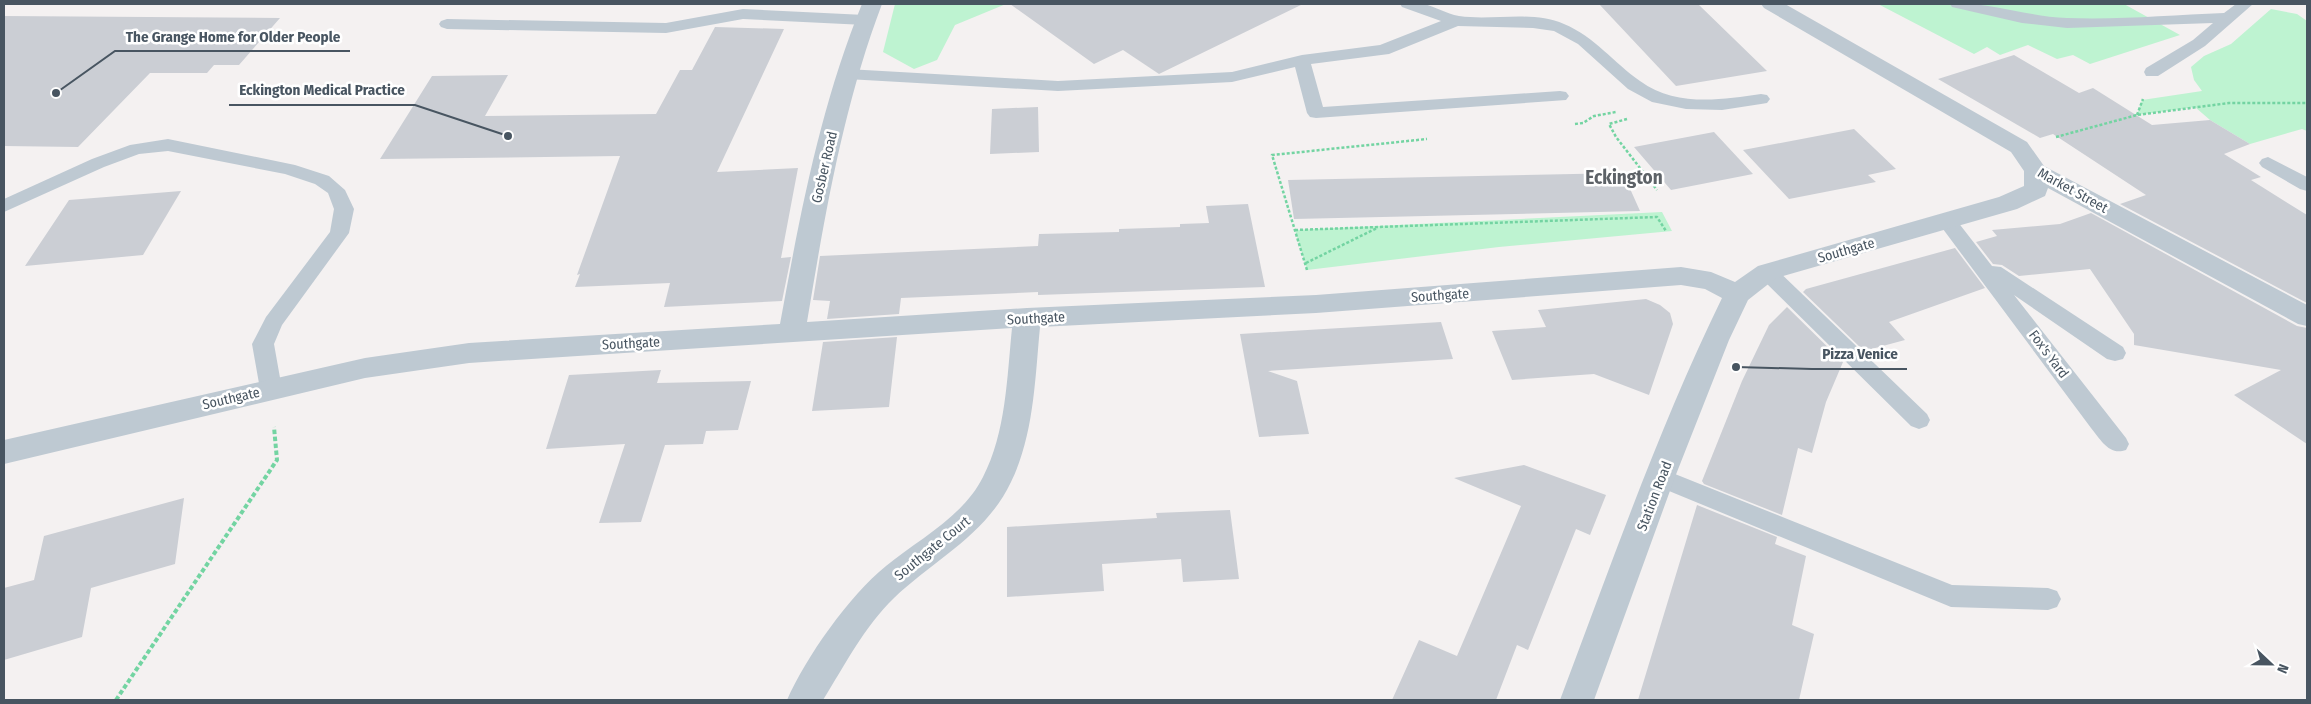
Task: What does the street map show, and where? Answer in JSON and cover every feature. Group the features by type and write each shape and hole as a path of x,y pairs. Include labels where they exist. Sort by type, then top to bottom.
{"street":[{"name":"Market Street","path":"1771,4 2019,147 2036,171 2307,317"},
{"name":"Gosber Road","path":"792,334 826,152 868,12"},
{"name":"Southgate","path":"4,452 365,368 468,353 1027,318 1316,304 1681,276 1711,281 1738,294 1767,272 2008,204 2036,190 2036,171"},
{"name":"Station Road","path":"1577,700 1660,477 1715,340 1738,294"},
{"name":"Southgate Court","path":"804,700 857,619 881,590 910,564 946,538 976,512 996,482 1009,448 1027,318"}],"lane":[{"path":"1408,4 1456,21 1533,23 1558,27 1584,41 1634,84 1658,98 1686,104 1722,104 1761,99"},
{"path":"1452,4 1456,21"},
{"path":"1958,4 2022,18 2067,23 2226,18"},
{"path":"2152,72 2199,43 2226,18 2245,4"},
{"path":"447,24 666,28 743,14 868,12"},
{"path":"848,74 1058,86 1232,77 1302,60 1383,50 1456,21"},
{"path":"1302,60 1316,113 1560,96"},
{"path":"4,206 136,149 168,145 289,169 322,180 336,190 344,209 339,232 273,322 263,344 271,389"},
{"path":"2268,163 2307,185"},
{"name":"Fox's Yard","path":"1948,221 2093,414 2118,444"},
{"name":"Fox's Yard","path":"1981,263 2115,353"},
{"path":"1767,272 1919,420"},
{"path":"1660,477 1951,596 2048,599"}],"path":[{"path":"1573,124 1583,123 1594,116 1630,110 1658,98"},
{"path":"2019,147 2137,115 2229,103 2307,103"},
{"path":"1630,110 1635,117 1609,124 1616,137 1658,190"},
{"path":"1316,304 1311,292 1306,263 1272,155 1437,138"},
{"path":"1295,230 1657,217 1666,231"},
{"path":"1306,263 1378,227"},
{"path":"116,700 277,460 271,389"}],"green space":[{"path":"895,4 1006,4 955,25 937,60 914,69 883,52"},
{"path":"1878,4 2124,4 2180,35 2090,64 2073,55 2057,59 2028,45 2000,55 1987,47 1974,54"},
{"path":"2271,9 2297,14 2307,21 2307,131 2302,129 2250,144 2210,120 2195,107 2137,115 2142,100 2202,91 2194,80 2191,67 2204,56 2231,44"},
{"path":"1662,212 1672,231 1499,247 1307,270 1295,230"}],"building":[{"path":"1010,4 1303,4 1159,74 1123,50 1094,64"},
{"path":"1599,4 1698,4 1767,71 1676,86"},
{"path":"4,16 280,18 239,65 214,65 207,73 150,73 78,147 4,146"},
{"path":"715,27 784,29 717,172 798,168 781,258 791,257 782,301 664,307 670,283 575,287 580,274 577,275 620,156 380,159 432,76 508,75 485,116 656,114 680,70 692,70"},
{"path":"2014,55 2079,93 2093,88 2152,125 2210,120 2250,144 2224,154 2261,177 2251,180 2307,215 2307,303 2120,204 2146,195 2053,134 2040,138 1938,79"},
{"path":"1038,107 1039,152 990,154 992,109"},
{"path":"1854,129 1896,169 1868,175 1876,182 1789,199 1743,150"},
{"path":"1714,132 1753,174 1671,190 1634,147"},
{"path":"1623,173 1640,211 1294,219 1288,180"},
{"path":"181,191 143,255 25,266 69,200"},
{"path":"1248,204 1265,287 1038,295 1038,292 901,298 899,314 827,319 830,301 813,300 820,256 1038,246 1039,234 1119,232 1119,229 1180,227 1180,224 1209,223 1206,206"},
{"path":"2091,213 2297,326 2307,328 2307,444 2234,395 2281,370 2134,345 2134,334 2090,269 2019,276 2002,265 1993,264 1976,242 1997,236 1992,230 2060,224"},
{"path":"1955,248 1985,288 1889,322 1905,340 1864,351 1803,292 1806,289"},
{"path":"1646,299 1660,305 1670,313 1673,324 1649,395 1594,374 1512,380 1492,331 1546,327 1538,310"},
{"path":"1787,307 1843,362 1826,402 1812,453 1798,448 1782,515 1704,484 1702,481 1742,381 1769,325"},
{"path":"1441,322 1453,359 1268,371 1297,381 1309,434 1259,437 1240,334"},
{"path":"897,337 889,407 812,411 823,342"},
{"path":"661,370 657,383 751,381 738,430 706,431 703,444 665,445 641,522 599,523 625,444 546,449 569,375"},
{"path":"1524,465 1606,495 1590,535 1576,529 1528,650 1517,645 1496,700 1392,700 1419,640 1457,656 1521,506 1454,478"},
{"path":"184,498 175,564 91,588 82,637 4,660 4,588 34,580 44,536"},
{"path":"1697,505 1777,537 1775,544 1806,556 1792,625 1814,634 1799,700 1638,700"},
{"path":"1230,510 1239,579 1183,582 1181,559 1102,564 1104,591 1007,597 1007,527 1157,518 1156,513"}],"place":[{"name":"The Grange Home for Older People","path":"56,93"},
{"name":"Eckington Medical Practice","path":"508,136"},
{"name":"Pizza Venice","path":"1736,367"}],"district":[{"name":"Eckington","path":"1624,177"}]}
